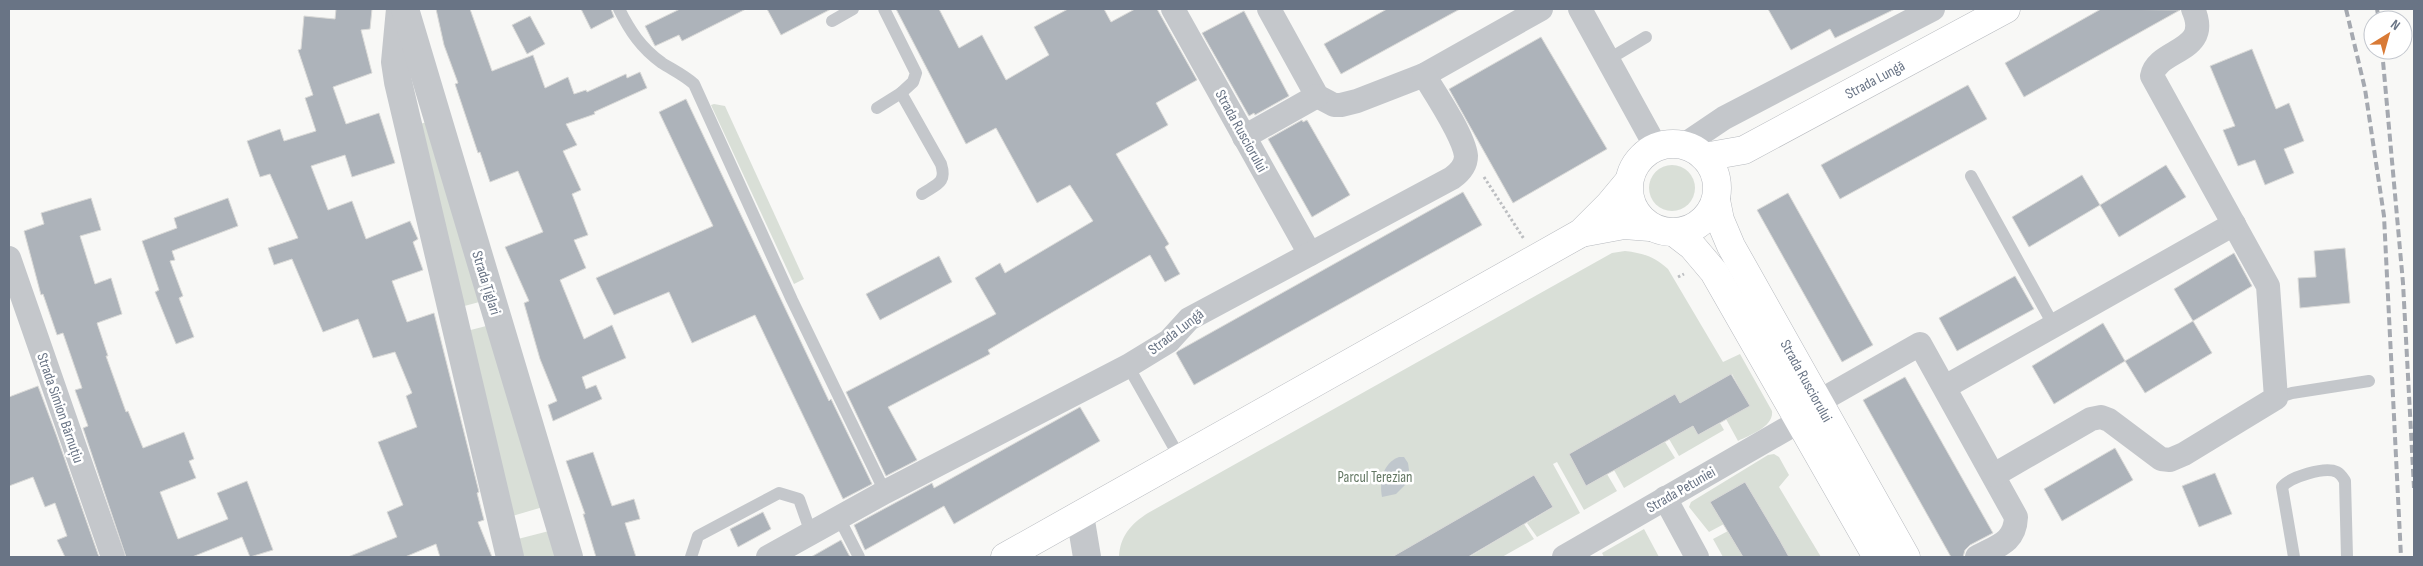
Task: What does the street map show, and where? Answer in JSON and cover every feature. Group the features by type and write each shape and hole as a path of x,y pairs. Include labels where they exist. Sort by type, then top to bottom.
{"main road":[{"name":"Strada Lungă","path":"1694,151 1744,150 2006,9"},
{"path":"1581,233 1624,225 1663,230 1688,230 1701,223 1710,213 1717,194 1712,167 1694,151 1670,144 1656,147 1643,155 1634,166 1629,181 1628,194 1632,207 1640,219 1663,230"},
{"name":"Strada Lungă","path":"1717,194 1744,150"},
{"path":"1005,557 1581,233 1609,205 1629,181"},
{"name":"Strada Rusciorului","path":"1717,194 1720,220 1731,246 1906,557"},
{"name":"Strada Rusciorului","path":"1663,230 1697,251 1714,272 1798,422 1877,557"}],"street":[{"path":"400,9 395,62 398,82 510,557"},
{"name":"Strada Țiglari","path":"405,9 569,557"},
{"name":"Strada Rusciorului","path":"1173,9 1310,254"},
{"path":"1270,9 1317,96 1334,105 1357,101 1424,74 1541,9"},
{"path":"1580,9 1656,147"},
{"path":"1694,151 1724,118 1933,9"},
{"path":"1994,475 2091,419 2101,417 2109,420 2161,459 2170,460 2184,454 2276,398 2268,286 2152,76 2158,64 2188,46 2196,33 2197,18 2193,9"},
{"name":"Strada Lungă","path":"768,557 885,492 1128,366 1169,341 1189,319 1459,172 1466,156 1461,140 1424,74"},
{"path":"1244,137 1317,96"},
{"path":"1945,388 2234,224"},
{"name":"Strada Simion Bărnuțiu","path":"9,258 113,557"},
{"path":"1818,402 1920,344 2016,517 2016,530 2008,540 1977,557"},
{"name":"Strada Petuniei","path":"1571,556 1665,498 1798,422"},
{"path":"1665,498 1697,557"},
{"path":"1080,515 1087,557"}],"lane":[{"path":"619,9 637,41 663,64 684,74 694,84 792,300 885,492"},
{"path":"832,21 853,9"},
{"path":"877,108 901,93 913,82 916,73 884,9"},
{"path":"1609,59 1646,37"},
{"path":"901,93 941,164 944,175 942,180 922,194"},
{"path":"1971,176 2054,326"},
{"path":"1128,366 1180,458"},
{"path":"2276,398 2292,393 2369,381"},
{"path":"2294,557 2282,487 2294,477 2330,470 2339,473 2345,481 2347,557"},
{"path":"691,557 698,536 779,493 799,499 811,533"},
{"path":"839,518 859,557"}],"path":[{"path":"1481,172 1536,259"}],"green space":[{"path":"711,105 725,106 804,279 794,284"},
{"path":"431,121 483,301 457,308 412,126"},
{"path":"1672,165 1685,169 1691,175 1695,188 1691,201 1685,207 1672,211 1659,207 1653,201 1649,188 1653,175 1659,169"},
{"name":"Parcul Terezian","path":"1625,251 1648,256 1668,269 1723,362 1740,354 1772,411 1772,417 1769,422 1760,430 1738,441 1726,419 1749,406 1732,374 1680,403 1675,395 1569,454 1586,486 1607,474 1617,491 1584,510 1557,462 1553,464 1580,513 1537,537 1527,523 1553,507 1534,475 1393,557 1119,557 1127,531 1148,513 1612,253"},
{"path":"490,325 543,507 509,517 463,332"},
{"path":"1720,423 1724,430 1679,456 1669,439 1693,426 1698,435"},
{"path":"1665,442 1675,458 1624,488 1614,470"},
{"path":"1774,454 1779,457 1789,475 1779,487 1821,557 1789,557 1745,482 1711,502 1724,524 1709,532 1689,507 1691,502 1768,455"},
{"path":"1524,524 1534,539 1502,557 1469,557"},
{"path":"1644,529 1659,557 1604,557 1602,553"},
{"path":"549,531 557,557 518,557 514,540"},
{"path":"1728,531 1743,557 1723,557 1713,539"}],"shaded area":[{"path":"1399,457 1404,457 1408,463 1407,483 1396,494 1382,497 1383,473 1389,464"}],"building":[{"path":"336,9 372,9 370,29 361,30 372,73 333,87 346,124 379,113 395,163 352,177 345,155 311,166 328,210 352,201 366,239 410,221 418,239 413,242 423,270 392,281 407,322 434,313 479,492 477,493 484,520 478,522 492,557 440,557 436,544 405,557 348,557 397,537 387,512 403,505 378,442 417,427 406,396 412,393 395,352 373,358 358,319 323,332 292,259 274,265 268,248 298,238 270,174 260,177 247,141 280,129 284,141 316,131 305,98 313,95 298,50 301,49 304,16 335,19"},
{"path":"436,9 470,9 492,71 533,55 545,88 568,77 574,94 586,90 587,92 626,74 627,78 640,72 647,88 594,112 595,114 566,124 577,145 563,151 581,190 572,194 588,235 574,240 586,268 560,280 584,339 612,325 626,358 582,377 586,389 596,385 602,399 553,421 548,405 557,401 540,359 524,303 529,301 505,247 543,232 518,171 490,182 480,152 478,153 455,84 458,83 444,45"},
{"path":"581,9 611,9 614,17 591,29"},
{"path":"680,9 746,9 682,41 679,35 655,46 645,26"},
{"path":"767,9 831,9 781,35"},
{"path":"896,9 939,9 959,48 982,35 1006,80 1049,55 1034,27 1068,9 1104,9 1111,22 1135,9 1157,9 1197,80 1156,103 1168,125 1116,154 1169,244 1165,247 1180,274 1165,282 1150,255 988,350 990,354 888,407 917,460 886,476 846,392 996,314 975,278 1000,263 1005,273 1093,221 1070,185 1037,203 996,128 966,144"},
{"path":"1387,9 1460,9 1341,74 1324,44"},
{"path":"1768,9 1895,9 1835,38 1830,29 1791,50"},
{"path":"2101,9 2180,10 2024,97 2005,63"},
{"path":"1244,11 1289,96 1255,115 1254,113 1249,116 1202,33"},
{"path":"530,16 545,44 527,54 512,25"},
{"path":"1541,37 1607,149 1513,203 1449,89"},
{"path":"2252,49 2276,109 2289,103 2304,141 2284,149 2294,173 2265,185 2255,160 2238,166 2223,130 2235,126 2210,66"},
{"path":"1968,85 1987,119 1840,199 1821,165"},
{"path":"686,99 829,401 831,399 872,484 843,499 755,315 692,343 669,292 614,315 596,278 713,226 659,112"},
{"path":"1302,120 1303,122 1307,120 1350,195 1312,217 1268,139"},
{"path":"2166,165 2186,197 2119,237 2100,205"},
{"path":"2082,175 2100,205 2029,247 2012,217"},
{"path":"1463,192 1482,225 1194,385 1176,353 1178,351"},
{"path":"1788,193 1873,345 1842,362 1757,210"},
{"path":"91,198 101,230 80,236 95,284 111,278 122,314 97,323 108,356 106,356 126,412 128,411 143,448 184,432 194,459 189,461 196,478 160,492 178,539 228,519 217,493 247,481 273,550 250,557 242,537 192,557 126,557 83,428 88,426 75,390 82,388 63,333 57,335 43,294 41,295 24,231 44,224 41,213"},
{"path":"228,198 238,226 172,251 175,260 170,261 183,296 179,298 194,337 176,344 155,292 159,290 142,241 177,228 174,218"},
{"path":"2345,248 2350,303 2300,308 2298,278 2316,277 2314,251"},
{"path":"2234,253 2252,286 2193,321 2174,289"},
{"path":"939,256 952,282 880,320 866,294"},
{"path":"2015,276 2034,309 1957,351 1939,318"},
{"path":"2193,321 2212,353 2145,393 2125,361"},
{"path":"2103,323 2125,361 2054,404 2032,366"},
{"path":"1731,374 1750,406 1698,435 1693,426 1586,486 1569,454 1675,394 1680,403"},
{"path":"1905,377 1993,533 1970,545 1965,550 1963,557 1951,557 1863,400"},
{"path":"38,386 99,557 65,557 57,540 67,536 55,503 45,507 33,477 9,486 9,397"},
{"path":"1080,407 1100,441 954,524 944,506 865,550 854,525 932,483 934,488"},
{"path":"2115,448 2133,480 2062,521 2044,489"},
{"path":"593,452 612,506 634,499 640,519 625,523 636,557 596,557 583,514 585,514 566,461"},
{"path":"2215,473 2232,514 2199,527 2182,486"},
{"path":"1534,475 1553,507 1468,557 1392,557"},
{"path":"1745,482 1789,557 1743,557 1710,502"},
{"path":"763,512 771,529 738,547 730,529"},
{"path":"841,540 850,557 811,557"}],"railway":[{"path":"2346,9 2365,89 2384,216 2401,557"},
{"path":"2383,60 2403,283 2414,488"}]}
